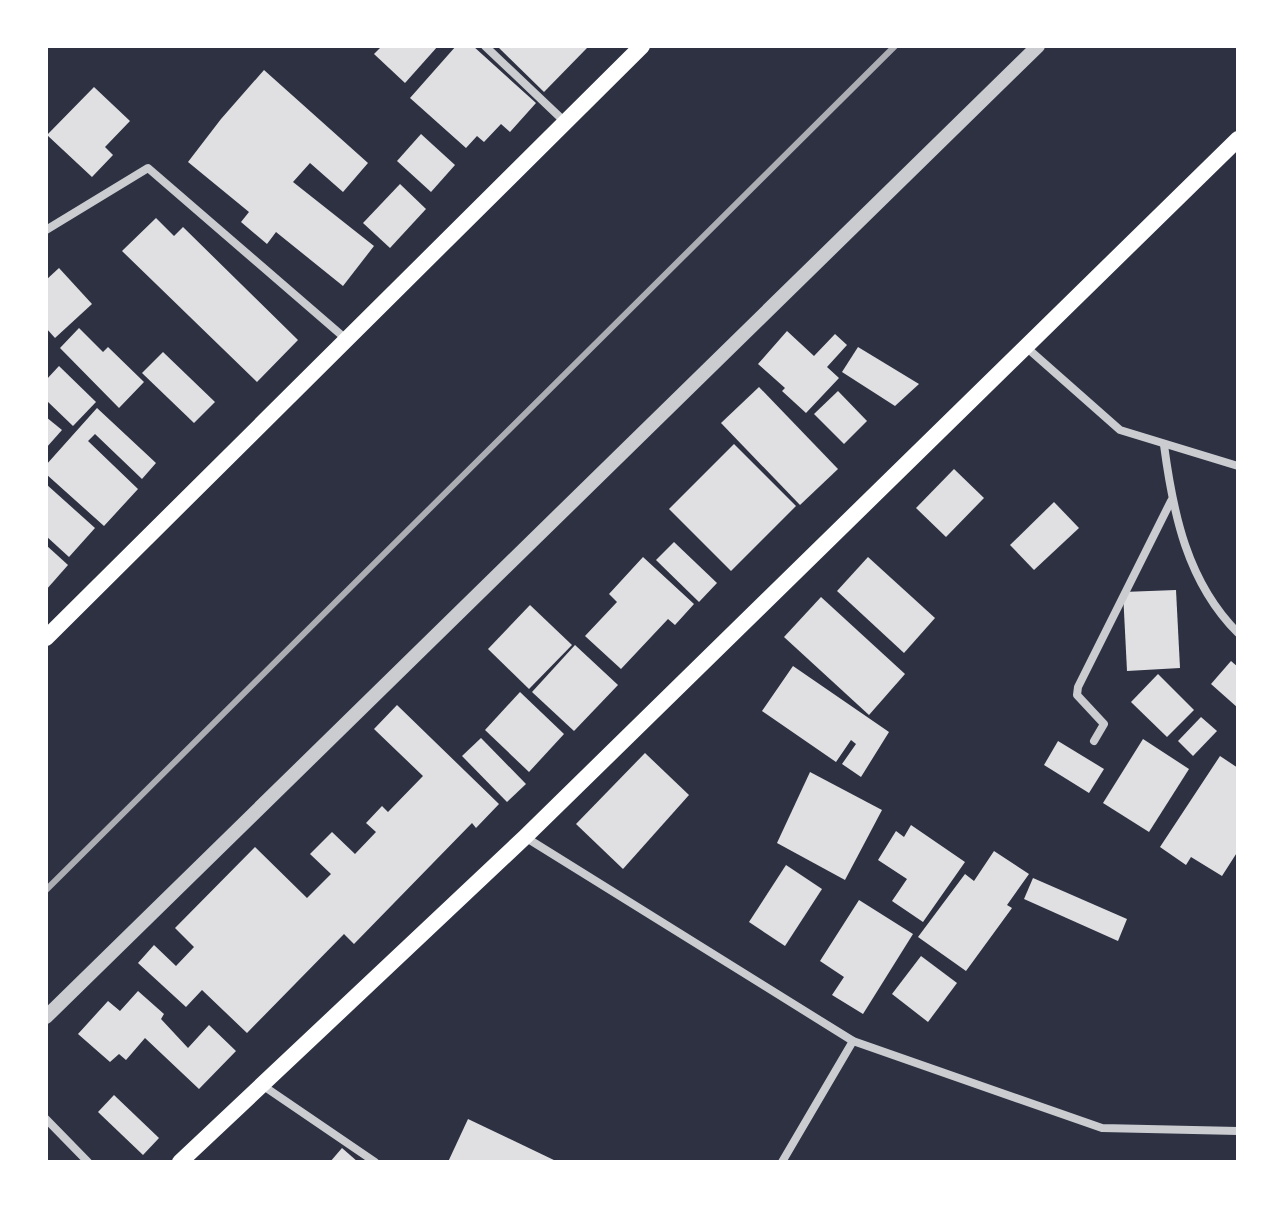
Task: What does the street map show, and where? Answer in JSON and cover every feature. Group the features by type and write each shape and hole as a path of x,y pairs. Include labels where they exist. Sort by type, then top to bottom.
{"main road":[{"path":"46,638 642,46"},
{"path":"180,1162 525,837 1238,139"}],"street":[{"path":"485,46 565,122"},
{"path":"46,1017 1038,46"},
{"path":"46,230 148,168 347,340"},
{"path":"1026,346 1120,430 1238,466"},
{"path":"1164,445 1171,501 1187,552 1204,590 1238,633"},
{"path":"1094,741 1104,724 1077,695 1078,687 1171,501"},
{"path":"525,837 853,1041 1102,1128 1238,1131"},
{"path":"782,1162 853,1041"},
{"path":"262,1085 375,1162"},
{"path":"46,1119 88,1162"}],"building":[{"path":"382,46 438,46 405,83 374,54"},
{"path":"456,46 473,46 536,103 510,132 501,124 484,142 477,136 466,148 410,98"},
{"path":"497,46 585,46 587,48 544,92"},
{"path":"264,70 368,163 343,192 310,163 293,182 374,246 343,286 276,232 267,244 241,222 249,212 188,162"},
{"path":"94,87 130,121 105,147 113,155 92,177 47,135"},
{"path":"421,134 455,165 431,192 397,161"},
{"path":"400,184 426,209 390,248 363,223"},
{"path":"156,218 174,236 183,227 298,340 257,382 122,251"},
{"path":"59,268 92,304 55,338 46,328 46,280"},
{"path":"79,328 103,352 108,347 144,382 119,408 60,348"},
{"path":"787,331 814,356 835,334 847,345 827,367 839,378 806,413 782,391 785,388 758,364"},
{"path":"858,347 919,384 895,406 842,372"},
{"path":"163,352 215,402 194,423 142,373"},
{"path":"59,366 96,402 73,426 46,400 46,380"},
{"path":"759,387 838,469 800,505 721,423"},
{"path":"838,391 867,421 844,444 814,414"},
{"path":"97,408 156,463 142,479 95,434 88,441 138,489 104,526 46,474 46,465"},
{"path":"46,417 62,430 46,448"},
{"path":"734,444 796,506 731,571 669,509"},
{"path":"954,469 984,498 946,537 916,508"},
{"path":"46,484 95,528 69,557 46,536"},
{"path":"1054,502 1079,528 1034,570 1010,545"},
{"path":"674,542 717,583 699,602 656,560"},
{"path":"46,545 68,565 46,590"},
{"path":"643,557 694,604 675,625 668,619 621,669 585,636 617,602 609,594"},
{"path":"868,557 935,618 904,653 837,591"},
{"path":"1176,590 1180,668 1127,671 1123,592"},
{"path":"821,597 905,674 869,715 784,637"},
{"path":"530,605 572,645 529,689 488,649"},
{"path":"575,645 618,685 574,731 532,692"},
{"path":"1231,661 1238,667 1238,708 1211,684"},
{"path":"793,666 889,732 861,777 842,764 856,744 851,740 836,762 762,711"},
{"path":"1158,674 1194,710 1167,737 1131,702"},
{"path":"520,692 564,734 529,772 485,730"},
{"path":"397,705 499,804 476,828 472,823 354,944 344,934 247,1033 202,990 186,1007 138,963 154,945 176,966 194,947 175,928 255,847 307,898 331,874 310,854 332,832 355,854 376,832 366,823 382,806 388,812 423,776 374,729"},
{"path":"1201,717 1217,731 1193,756 1178,741"},
{"path":"481,738 526,784 507,802 462,756"},
{"path":"1143,739 1189,769 1149,832 1103,803"},
{"path":"1058,741 1104,769 1089,793 1044,765"},
{"path":"645,753 689,795 623,869 576,824"},
{"path":"1220,756 1238,768 1238,851 1222,876 1191,857 1186,865 1160,847"},
{"path":"810,772 882,810 845,880 777,843"},
{"path":"911,825 965,862 923,922 892,901 907,879 878,860 896,831 904,837"},
{"path":"994,851 1029,874 1007,905 1012,908 966,971 918,937 965,874 974,881"},
{"path":"786,865 822,889 785,946 749,922"},
{"path":"1033,878 1127,919 1118,941 1024,899"},
{"path":"859,900 913,934 863,1014 832,995 844,977 820,961"},
{"path":"921,956 957,983 928,1022 892,994"},
{"path":"138,991 164,1014 161,1019 188,1048 209,1025 236,1051 199,1089 145,1038 126,1060 119,1054 110,1062 78,1034 108,1001 120,1011"},
{"path":"114,1095 159,1138 143,1155 98,1112"},
{"path":"468,1119 558,1162 448,1162"},
{"path":"342,1148 358,1162 330,1162"}],"railway":[{"path":"46,890 895,46"}]}
